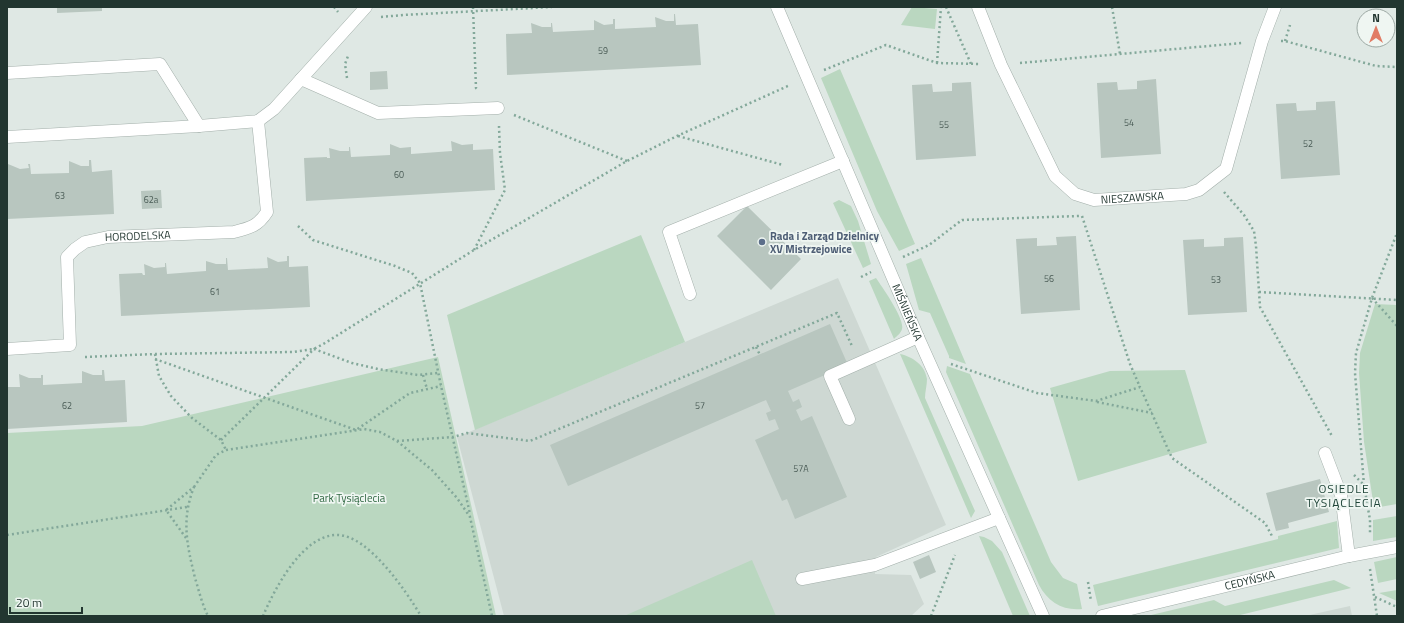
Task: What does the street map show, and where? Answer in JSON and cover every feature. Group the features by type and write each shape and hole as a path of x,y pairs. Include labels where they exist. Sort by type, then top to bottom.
{"street":[{"path":"7,137 199,126 258,120 274,109 366,7"},
{"name":"MIŚNIEŃSKA","path":"777,7 918,337 934,369 1043,616"},
{"name":"NIESZAWSKA","path":"978,7 1001,65 1055,176 1075,194 1094,200 1186,194 1199,190 1226,169 1262,41 1275,7"},
{"path":"7,73 160,64 199,126"},
{"path":"301,79 378,113 498,108"},
{"name":"HORODELSKA","path":"70,345 67,257 85,242 108,237 234,232 248,228 261,221 267,212 258,120"},
{"path":"690,294 669,232 843,161"},
{"path":"849,419 830,376 918,337"},
{"path":"7,349 70,345"},
{"path":"1325,452 1340,495 1349,556"},
{"path":"802,579 875,565 999,518"},
{"name":"CEDYŃSKA","path":"1102,616 1349,556 1397,548"}],"path":[{"path":"334,7 339,12"},
{"path":"334,18 343,7"},
{"path":"377,19 381,17 473,9 552,7"},
{"path":"937,63 941,7"},
{"path":"946,7 971,64"},
{"path":"1112,7 1120,54"},
{"path":"473,9 476,88 498,108 627,161"},
{"path":"221,440 314,349 474,250 627,161 677,136 777,92 806,77 886,45 937,63 1001,65 1262,41 1285,41 1376,66 1397,67"},
{"path":"346,99 347,81 345,64 349,51"},
{"path":"474,250 505,190 500,153 498,108"},
{"path":"677,136 815,173"},
{"path":"1213,180 1244,215 1254,231 1260,307 1335,441"},
{"path":"1082,216 1094,200"},
{"path":"901,258 929,245 962,220 1082,216"},
{"path":"1082,216 1130,364 1172,458 1265,523 1272,536"},
{"path":"298,226 313,240 395,266 412,273 420,283 438,373 492,616"},
{"path":"1370,535 1370,520 1364,485 1355,373 1356,353 1372,298 1397,233"},
{"path":"861,277 874,270"},
{"path":"1259,292 1397,300"},
{"path":"1372,298 1397,326"},
{"path":"397,441 453,437 467,433 530,441 837,313 860,363"},
{"path":"70,345 71,358 155,354 293,352 314,349 352,363 378,369 423,375 438,373"},
{"path":"756,347 760,355"},
{"path":"155,354 159,376 170,396 192,418 221,440 226,450"},
{"path":"155,359 356,430"},
{"path":"934,369 949,363 1038,393 1096,401 1152,413"},
{"path":"423,375 426,389"},
{"path":"356,430 410,393 441,386"},
{"path":"1096,401 1140,387"},
{"path":"208,616 201,598 186,538 187,507 194,487 216,455 226,450 364,429 380,432 397,441 432,470 457,498 470,517"},
{"path":"1351,469 1355,476 1364,485"},
{"path":"166,510 194,487"},
{"path":"7,535 187,507"},
{"path":"166,510 186,538"},
{"path":"931,616 959,544 970,529"},
{"path":"263,616 278,587 301,553 321,538 330,535 339,535 347,536 357,541 373,553 385,566 414,604 421,616"},
{"path":"1369,563 1377,616"},
{"path":"1088,582 1092,607"},
{"path":"1375,597 1397,607"}],"shaded area":[{"path":"838,278 946,525 876,557 875,574 911,575 924,604 911,616 504,616 457,437"},
{"path":"1350,606 1352,616 1305,616"}],"green space":[{"path":"912,7 937,9 935,29 901,25"},
{"path":"840,69 915,244 899,251 877,211 821,78"},
{"path":"839,200 851,206 858,221 871,264 863,268 833,203"},
{"path":"641,235 685,342 475,430 447,315"},
{"path":"921,258 966,364 949,358 930,313 919,310 906,264"},
{"path":"876,278 897,311 902,324 901,332 894,339 869,281"},
{"path":"1375,304 1397,305 1397,504 1374,508 1364,442 1359,373 1360,353"},
{"path":"900,354 918,362 926,374 927,379 925,398 975,511 971,518"},
{"name":"Park Tysiąclecia","path":"438,357 496,616 7,616 7,433 142,426"},
{"path":"947,366 970,374 1051,562 1063,578 1077,584 1082,609 1062,607 1052,601 1039,585 946,372"},
{"path":"1185,370 1207,443 1078,481 1050,388 1110,371"},
{"path":"1397,516 1397,537 1373,541 1373,520"},
{"path":"1337,521 1339,548 1098,606 1093,585 1278,539 1278,536"},
{"path":"979,536 992,541 1002,552 1030,616 1013,616"},
{"path":"1397,557 1397,579 1378,583 1374,562"},
{"path":"752,560 776,616 624,616"},
{"path":"1334,580 1351,588 1236,616 1147,616 1214,600 1225,606"},
{"path":"1397,590 1397,601 1379,593"}],"building":[{"path":"57,7 102,7 102,11 57,13"},
{"path":"674,14 676,25 698,24 701,65 507,75 506,34 532,33 531,23 542,27 551,27 552,23 553,32 594,30 594,20 604,25 613,24 613,19 615,19 615,29 656,27 655,17 666,21 674,21"},
{"path":"387,71 388,89 370,90 370,72"},
{"path":"1156,79 1161,154 1101,158 1097,83 1117,82 1118,90 1137,89 1137,81"},
{"path":"971,82 976,156 916,160 912,85 932,84 933,92 952,91 952,83"},
{"path":"1335,101 1340,175 1281,179 1276,104 1296,103 1297,111 1316,110 1316,102"},
{"path":"451,141 462,145 473,144 473,150 493,149 495,190 306,201 304,158 330,158 329,148 340,151 349,151 349,147 351,157 390,155 390,144 400,148 411,147 411,154 452,151"},
{"path":"89,160 91,160 92,172 112,170 114,214 7,219 8,164 20,169 29,168 28,164 30,164 31,174 69,173 69,161 81,166 89,166"},
{"path":"161,190 162,208 142,209 141,191"},
{"path":"747,206 801,259 771,290 717,236"},
{"path":"1076,236 1080,310 1021,314 1016,239 1037,238 1037,246 1057,245 1056,237"},
{"path":"1243,237 1247,312 1188,315 1183,240 1204,239 1204,247 1224,246 1224,238"},
{"path":"287,256 289,256 289,267 308,266 310,307 121,316 119,274 142,273 145,275 144,264 154,268 165,267 166,263 167,274 206,271 206,261 216,264 226,264 226,258 228,270 268,268 267,257 278,262 287,261"},
{"path":"830,324 848,365 788,391 793,402 799,399 802,407 796,410 801,421 812,416 847,497 795,519 787,499 782,501 755,440 779,429 775,419 769,421 766,413 771,411 766,400 568,486 550,445"},
{"path":"102,370 104,370 105,381 125,380 127,422 7,429 7,387 20,387 19,374 29,378 41,378 41,375 43,375 43,385 82,383 82,371 93,375 102,375"},
{"path":"1320,479 1329,512 1288,523 1289,528 1276,531 1266,493"},
{"path":"929,555 936,572 920,579 913,562"}],"place":[{"name":"Rada i Zarząd Dzielnicy XV Mistrzejowice","path":"762,242"}],"district":[{"name":"OSIEDLE TYSIĄCLECIA","path":"1344,495"}]}
